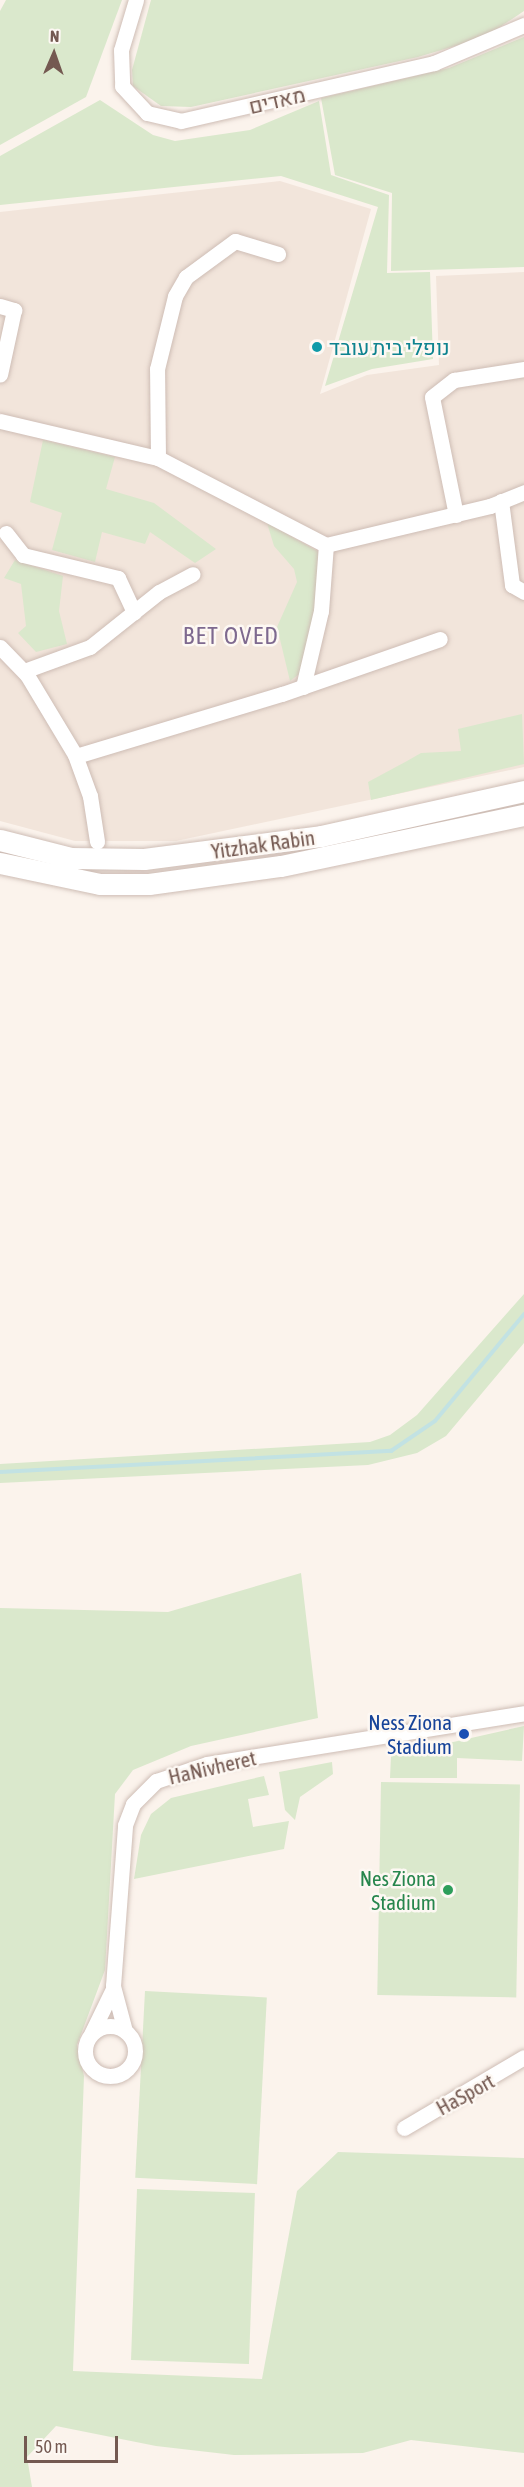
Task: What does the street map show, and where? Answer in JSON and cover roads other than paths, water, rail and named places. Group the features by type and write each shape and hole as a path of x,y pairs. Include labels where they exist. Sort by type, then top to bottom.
{"main road":[{"name":"Yitzhak Rabin","path":"0,840 71,858 144,859 321,836 524,791"},
{"name":"Yitzhak Rabin","path":"0,863 100,884 149,884 281,866 524,815"}],"street":[{"name":"מאדים","path":"136,0 121,50 122,86 147,113 181,121 443,60 524,25"},
{"path":"158,458 157,369 175,296 186,277 235,241 278,254"},
{"path":"0,306 14,310 0,375"},
{"path":"456,515 432,397 454,380 524,369"},
{"path":"0,421 158,458 326,545 456,515 524,492"},
{"path":"501,501 512,585 524,592"},
{"path":"6,533 22,555 118,578 134,612"},
{"path":"303,687 321,611 326,545"},
{"path":"24,671 90,646 134,612 193,574"},
{"path":"76,756 303,687 440,639"},
{"path":"0,647 24,671 76,756 90,796 97,841"},
{"name":"HaNivheret","path":"446,1723 524,1704"},
{"name":"HaNivheret","path":"125,2031 113,1986 125,1825 133,1804 156,1781 207,1764 446,1723 524,1713"},
{"name":"HaNivheret","path":"89,2036 113,1986"},
{"path":"102,2027 125,2031 135,2052 129,2067 116,2075 99,2074 87,2061 89,2036 102,2027"},
{"name":"HaSport","path":"404,2128 524,2057"}],"waterway":[{"path":"0,1472 391,1451 435,1421 524,1314"}],"place":[{"name":"נופלי בית עובד","path":"317,347"},
{"name":"Ness Ziona Stadium","path":"464,1734"},
{"name":"Nes Ziona Stadium","path":"448,1890"}],"district":[{"name":"BET OVED","path":"231,636"}]}
